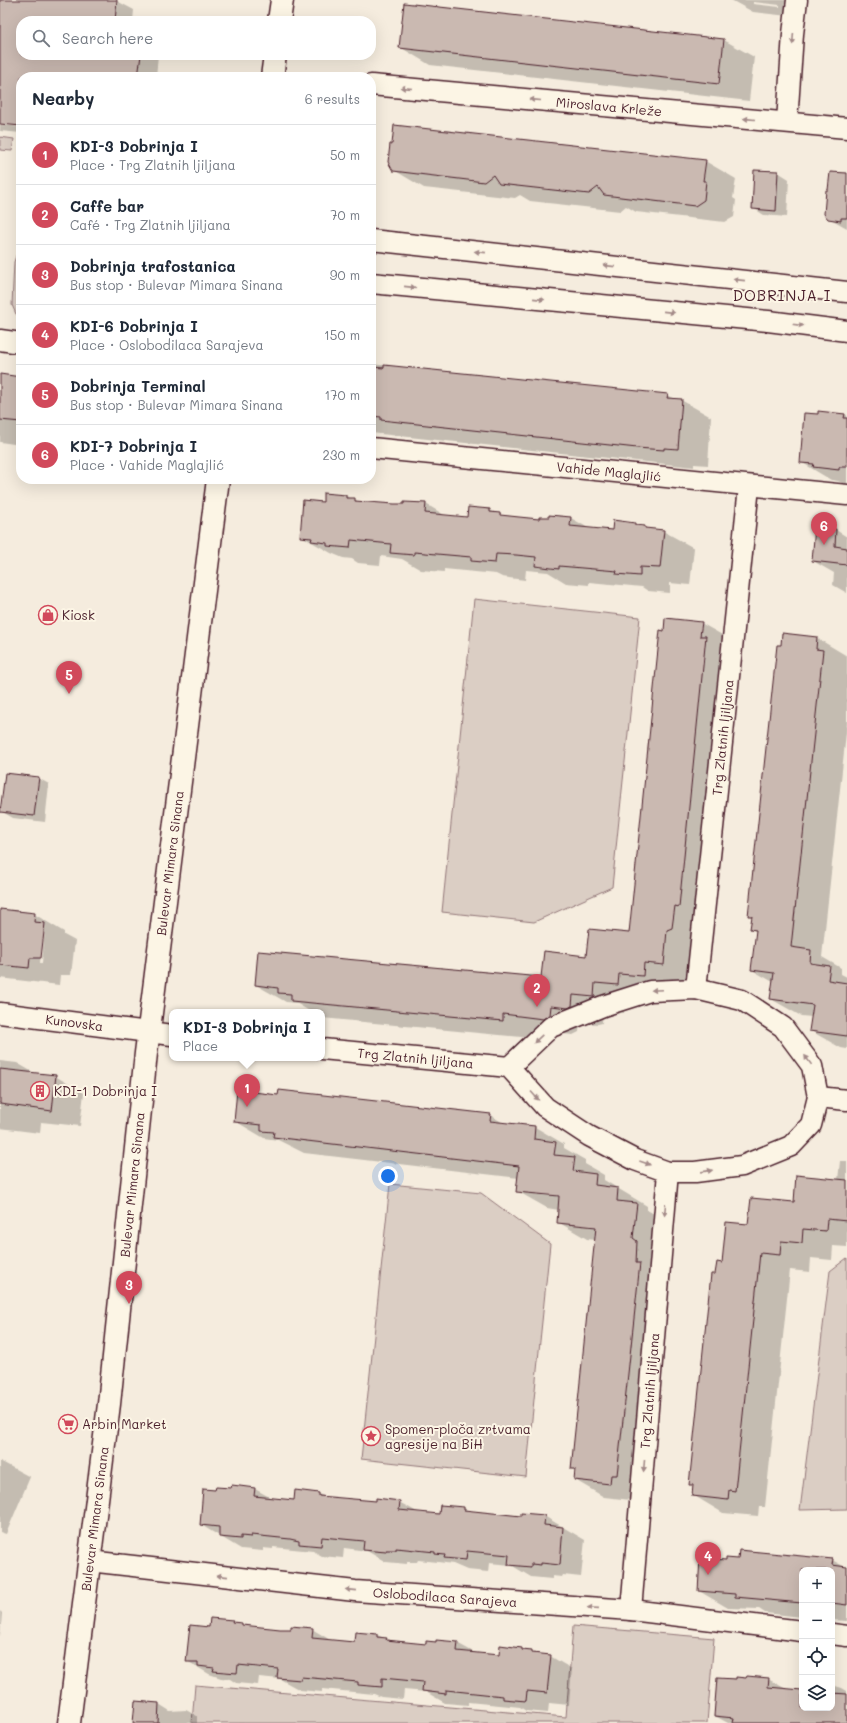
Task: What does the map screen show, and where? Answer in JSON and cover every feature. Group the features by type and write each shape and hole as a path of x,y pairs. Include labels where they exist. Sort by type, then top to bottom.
{"street":[{"path":"280,16 282,0"},
{"path":"787,122 793,34 797,0"},
{"path":"273,72 274,60"},
{"name":"Miroslava Krleže","path":"376,85 847,128"},
{"path":"376,241 847,292"},
{"path":"376,283 768,321 847,331"},
{"path":"0,340 16,342"},
{"name":"Vahide Maglajlić","path":"376,449 749,487 847,495"},
{"name":"Bulevar Mimara Sinana","path":"69,1723 109,1404 149,1033 217,484"},
{"name":"Trg Zlatnih ljiljana","path":"696,989 749,487"},
{"path":"696,989 742,1000 783,1027 812,1066 818,1097 811,1125 791,1146 742,1166 695,1172 668,1172 635,1160 589,1136 545,1107 509,1068 551,1027 603,1006 650,990 696,989"},
{"name":"Kunovska","path":"0,1013 149,1033"},
{"path":"149,1033 169,1035"},
{"name":"Trg Zlatnih ljiljana","path":"325,1049 509,1068"},
{"path":"818,1097 847,1100"},
{"name":"Trg Zlatnih ljiljana","path":"631,1610 668,1172"},
{"name":"Oslobodilaca Sarajeva","path":"89,1561 355,1591 631,1610 799,1631"},
{"path":"835,1634 847,1636"}],"shaded area":[{"path":"0,137 14,139 12,151 0,150"},
{"path":"16,256 16,314 12,305 14,262"},
{"path":"474,599 640,617 612,887 534,922 442,912"},
{"path":"390,1184 481,1193 550,1244 526,1477 361,1459"},
{"path":"847,1258 847,1509 800,1510 830,1271"},
{"path":"573,1626 714,1638 707,1723 192,1723 195,1685 566,1717"}],"building":[{"path":"0,0 117,0 115,16 16,16 16,60 140,60 139,72 16,72 16,126 0,124"},
{"path":"404,3 724,39 719,84 399,48"},
{"path":"394,125 706,160 703,181 706,181 704,200 695,206 604,195 598,187 589,194 499,184 493,175 484,182 393,171 388,162"},
{"path":"754,170 778,171 776,211 752,209"},
{"path":"830,172 847,173 847,218 841,218 841,221 828,219 824,214 826,190 828,190"},
{"path":"384,365 668,394 667,398 682,399 678,449 664,448 664,450 637,448 381,420 381,417 376,416 376,367 384,368"},
{"path":"0,374 16,376 16,422 0,420"},
{"path":"818,411 845,414 844,418 847,418 847,467 839,467 839,470 813,467 814,464 800,463 804,413 818,414"},
{"path":"323,493 346,495 346,498 355,498 355,501 394,504 404,504 404,502 426,503 425,513 467,517 468,507 490,509 490,512 500,513 500,515 539,519 539,517 549,517 549,515 571,517 570,526 612,530 613,520 635,523 635,525 645,526 645,528 664,530 660,568 640,567 640,576 616,574 617,571 559,566 559,569 535,566 536,557 516,555 496,554 495,563 471,561 471,557 414,552 414,555 390,553 391,544 351,540 350,548 327,546 327,543 311,541 312,538 300,537 303,500 323,502"},
{"path":"815,527 836,529 835,546 847,548 847,565 812,561"},
{"path":"665,618 702,622 700,636 706,636 679,907 675,906 672,928 667,930 664,965 644,963 643,976 619,974 618,985 595,983 594,997 573,995 572,1006 568,1008 551,1006 550,1015 543,1019 503,1014 503,1021 291,1001 291,994 278,993 278,988 255,985 258,951 541,977 544,951 586,956 589,929 629,933 660,630 664,631"},
{"path":"782,633 817,637 816,649 823,650 791,947 811,950 810,963 830,966 828,980 847,983 847,1036 809,1031 813,1005 770,999 774,973 751,970 756,930 750,929 752,916 748,916 777,645 781,645"},
{"path":"5,773 39,777 34,816 0,812"},
{"path":"0,909 35,913 34,922 45,923 41,958 30,958 29,968 0,965"},
{"path":"0,1069 56,1075 52,1111 0,1104"},
{"path":"237,1090 278,1095 279,1090 491,1114 490,1121 535,1126 534,1139 556,1142 554,1155 575,1157 573,1171 596,1174 595,1185 618,1188 617,1201 637,1203 633,1238 637,1241 636,1263 640,1263 617,1475 611,1475 610,1484 574,1480 575,1469 571,1469 596,1227 557,1223 559,1196 516,1192 519,1166 273,1137 274,1132 261,1131 261,1125 234,1122"},
{"path":"796,1175 847,1180 847,1221 827,1219 826,1231 803,1229 802,1243 781,1241 780,1255 760,1253 735,1491 729,1490 728,1500 692,1496 693,1485 689,1485 711,1274 715,1274 717,1262 722,1263 726,1222 748,1224 751,1198 794,1202"},
{"path":"232,1485 255,1488 254,1496 294,1500 295,1490 319,1493 319,1496 376,1501 376,1498 400,1501 399,1510 439,1514 440,1505 464,1507 464,1510 521,1516 521,1513 545,1515 544,1525 563,1527 560,1565 541,1563 541,1565 531,1564 531,1567 508,1565 509,1555 467,1551 466,1560 444,1558 445,1555 435,1554 435,1552 396,1548 396,1550 386,1550 386,1552 363,1550 364,1541 322,1537 321,1546 299,1544 299,1541 290,1539 251,1535 251,1537 241,1536 241,1539 219,1537 219,1527 200,1525 203,1489 215,1490 216,1487 231,1488"},
{"path":"739,1550 833,1559 832,1565 847,1567 847,1605 835,1603 835,1567 799,1567 799,1603 735,1597 735,1594 698,1591 700,1558 726,1560 726,1558 738,1559"},
{"path":"210,1618 233,1620 232,1622 242,1623 242,1625 280,1629 291,1629 291,1626 313,1628 312,1638 354,1642 355,1632 377,1634 377,1637 387,1638 386,1640 426,1644 426,1641 436,1642 436,1640 458,1642 457,1651 499,1655 500,1645 522,1648 522,1650 532,1651 532,1653 551,1655 547,1693 527,1691 526,1701 503,1699 503,1696 446,1690 446,1694 422,1691 423,1682 403,1680 382,1678 382,1687 358,1685 358,1682 301,1677 301,1680 277,1678 278,1669 238,1665 237,1673 213,1671 214,1668 198,1666 198,1662 186,1662 190,1625 209,1627"},
{"path":"747,1676 769,1678 768,1687 799,1690 799,1711 835,1711 835,1693 847,1694 847,1723 733,1723 734,1718 714,1716 717,1678 746,1678"},
{"path":"135,1701 159,1703 158,1723 133,1723"}],"place":[{"name":"KDI-7 Dobrinja I","path":"824,545"},
{"name":"Kiosk","path":"48,615"},
{"name":"Dobrinja Terminal","path":"69,694"},
{"name":"Caffe bar","path":"537,1007"},
{"name":"KDI-1 Dobrinja I","path":"40,1091"},
{"name":"KDI-3 Dobrinja I","path":"247,1107"},
{"name":"Dobrinja trafostanica","path":"129,1304"},
{"name":"Arbin Market","path":"68,1424"},
{"name":"Spomen-ploča zrtvama agresije na BiH","path":"371,1436"},
{"name":"KDI-6 Dobrinja I","path":"708,1575"}],"district":[{"name":"DOBRINJA I","path":"782,296"}]}
